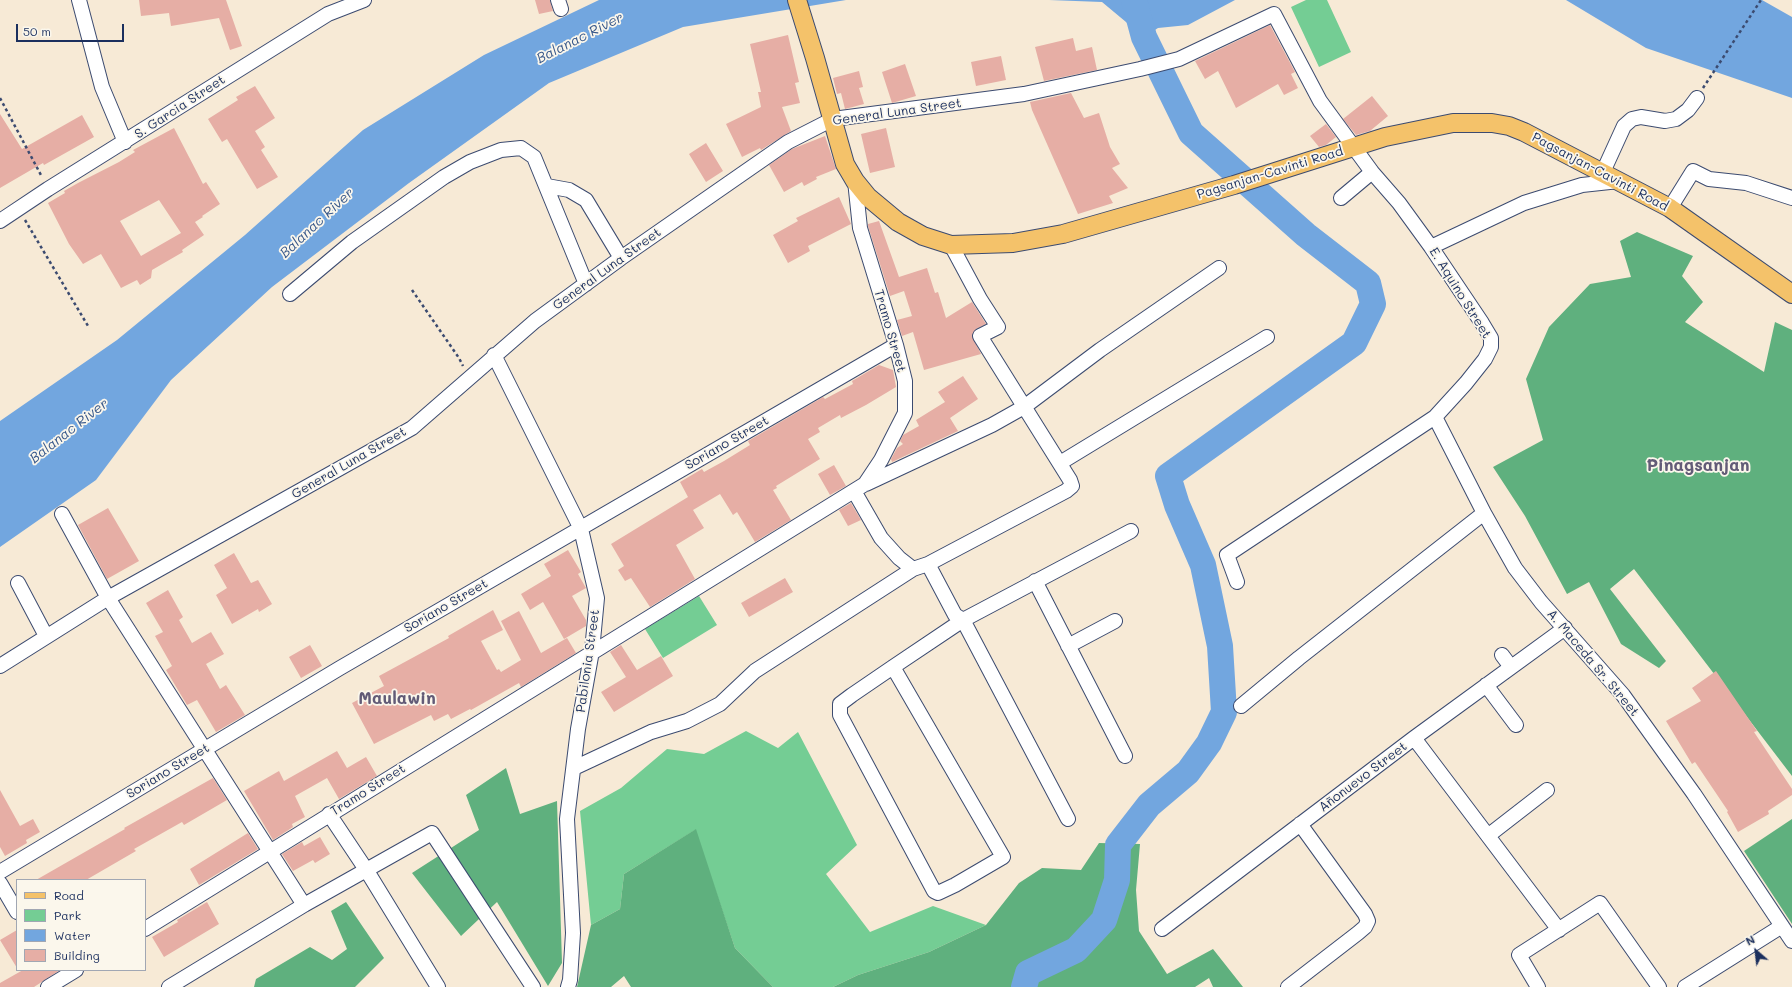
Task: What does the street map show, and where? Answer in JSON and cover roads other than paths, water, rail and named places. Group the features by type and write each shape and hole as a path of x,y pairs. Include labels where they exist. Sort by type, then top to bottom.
{"main road":[{"name":"Pagsanjan-Cavinti Road","path":"797,0 845,164 855,181 868,197 898,222 923,236 952,246 1013,244 1063,234 1234,185 1354,146 1434,126 1453,123 1492,123 1509,126 1524,132 1670,208 1792,294"}],"street":[{"path":"79,0 102,87 125,142"},
{"name":"S. Garcia Street","path":"0,221 48,189 328,14 364,0"},
{"name":"General Luna Street","path":"0,666 108,598 412,428 494,355 535,321 621,258 788,142 833,119 1024,94 1140,70 1179,59 1274,14"},
{"name":"E. Aquino Street","path":"1237,582 1227,555 1435,416 1471,377 1485,359 1492,346 1491,338 1485,328 1431,247 1399,203 1372,172 1320,101 1274,14"},
{"path":"1603,172 1624,126 1632,119 1641,117 1665,121 1676,119 1688,110 1697,98"},
{"path":"290,294 352,242 415,196 470,162 501,150 521,148 534,156 586,284"},
{"path":"1670,208 1693,171 1709,179 1746,183 1792,198"},
{"path":"1341,198 1372,172"},
{"name":"Tramo Street","path":"855,181 860,228 896,345 905,381 904,413 881,460 860,488"},
{"path":"1431,247 1524,203 1582,185 1619,181"},
{"path":"547,186 569,190 586,200 621,258"},
{"path":"574,768 651,732 687,722 720,704 755,671 913,569 928,564 1070,489 1072,483 980,336 998,327 980,299 952,246"},
{"name":"Tramo Street","path":"146,928 271,852 329,814 860,488 992,425 1024,407 1100,350 1218,268"},
{"path":"1060,463 1267,337"},
{"name":"Soriano Street","path":"0,872 361,656 896,345"},
{"name":"Pabilonia Street","path":"494,355 580,529 597,598 592,652 578,729 567,819 573,933 570,980 568,987"},
{"name":"A. Maceda Sr. Street","path":"1435,416 1484,513 1515,568 1540,602 1565,628 1623,695 1694,794 1792,941"},
{"path":"860,488 881,538 913,569"},
{"path":"1241,706 1299,658 1484,513"},
{"path":"62,514 108,598 304,905"},
{"path":"893,667 1003,857 955,885 938,893 934,891 844,722 839,710 840,704 893,667 963,620 1131,531"},
{"path":"928,564 955,615 963,620 1068,819"},
{"path":"1035,581 1125,756"},
{"path":"18,583 46,636"},
{"path":"1068,646 1115,621"},
{"name":"Añonuevo Street","path":"1162,929 1414,738 1565,628"},
{"path":"1502,655 1511,667"},
{"path":"1486,685 1516,725"},
{"path":"1414,738 1489,835 1559,930"},
{"path":"1489,835 1547,790"},
{"path":"329,814 367,871 438,987"},
{"path":"1288,987 1358,933 1365,927 1368,921 1365,914 1300,824"},
{"path":"169,987 304,905 367,871 432,833 533,987"},
{"path":"0,883 16,910"},
{"path":"1538,987 1519,955 1600,903 1659,987"},
{"path":"1685,987 1782,926"},
{"path":"55,981 74,971"}],"water":[{"name":"Balanac River","path":"599,0 846,0 683,27 549,83 409,183 272,287 171,380 96,480 0,547 0,421 117,340 245,235 363,130 484,55"},
{"path":"1049,0 1235,0 1188,25 1158,28 1144,37 1102,2"},
{"path":"1566,0 1762,0 1792,17 1792,98 1646,48"}],"waterway":[{"path":"1024,987 1028,973 1076,950 1104,920 1117,880 1118,845 1149,805 1188,772 1209,743 1224,712 1220,646 1203,565 1177,505 1168,476 1354,343 1373,304 1368,283 1306,235 1191,133 1144,37 1134,0"}],"district":[{"name":"Pinagsanjan","path":"1698,466"},
{"name":"Maulawin","path":"397,699"}]}
